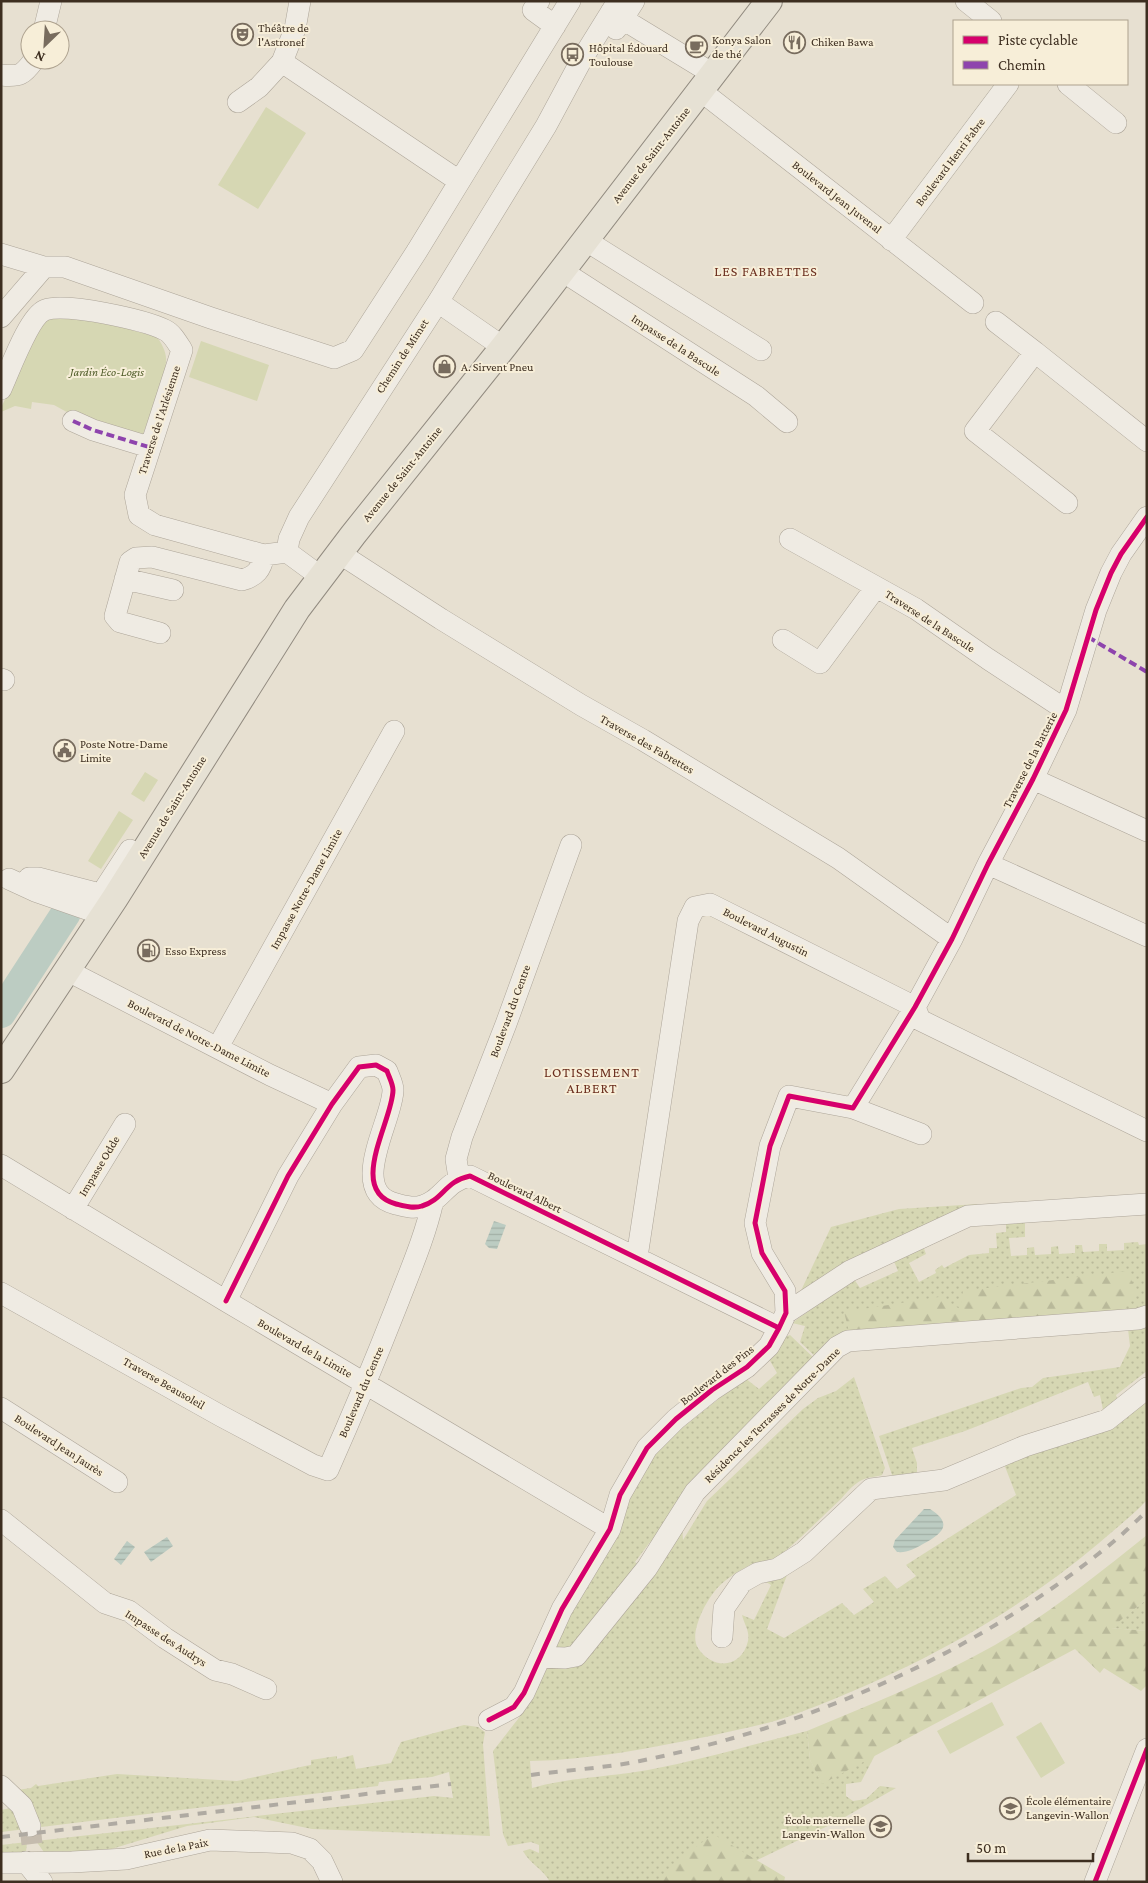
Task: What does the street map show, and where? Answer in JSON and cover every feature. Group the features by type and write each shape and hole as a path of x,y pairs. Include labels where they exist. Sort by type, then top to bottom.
{"main road":[{"name":"Avenue de Saint-Antoine","path":"1,1070 68,971 107,902 283,630 321,577 503,347 769,1"}],"street":[{"path":"46,20 51,1"},
{"path":"238,102 259,86 282,62 295,28 300,1"},
{"path":"539,1 533,10 555,26"},
{"path":"1,254 44,267 65,267 211,318 334,358 353,350 417,251 570,1"},
{"name":"Chemin de Mimet","path":"287,552 289,539 299,517 438,302 546,126 582,59 617,11 634,1"},
{"path":"966,1 989,20"},
{"name":"Boulevard Jean Juvenal","path":"617,11 707,82 892,240 973,303"},
{"path":"282,62 459,181"},
{"path":"1,75 15,77 26,70"},
{"name":"Boulevard Henri Fabre","path":"892,240 1007,85"},
{"path":"1069,85 1116,122"},
{"path":"585,240 761,350"},
{"path":"1,317 44,267"},
{"name":"Impasse de la Bascule","path":"562,271 756,396 787,422"},
{"path":"438,302 503,347"},
{"name":"Traverse de l'Arlésienne","path":"1,389 32,321 45,310 65,308 122,316 167,330 182,350 135,495 139,515 155,525 264,555 287,552"},
{"path":"996,322 1147,441"},
{"path":"1035,352 975,431 1067,503"},
{"path":"73,421 93,430 149,447"},
{"name":"Traverse de la Batterie","path":"915,1007 952,939 1066,710 1096,610 1111,573 1121,554 1147,517"},
{"name":"Traverse de la Bascule","path":"790,539 916,610 1066,710"},
{"path":"287,552 321,577"},
{"name":"Traverse des Fabrettes","path":"339,553 581,706 644,740 838,858 952,939"},
{"path":"160,633 120,622 115,616 130,562 136,558 152,557 242,580 254,577 262,566 264,555"},
{"path":"125,579 173,590"},
{"path":"783,640 820,663 876,587"},
{"name":"Impasse Notre-Dame Limite","path":"218,1047 394,731"},
{"path":"1033,779 1147,831"},
{"name":"Boulevard du Centre","path":"459,1178 456,1159 462,1136 509,1015 571,845"},
{"path":"988,864 1147,936"},
{"path":"5,878 35,891 107,902"},
{"name":"Boulevard Augustin","path":"637,1257 688,921 695,907 710,904 724,910 915,1007 920,1020 1147,1131"},
{"name":"Boulevard de Notre-Dame Limite","path":"68,971 270,1075 332,1104"},
{"path":"853,1108 915,1007"},
{"path":"226,1301 288,1176 332,1104 359,1067 376,1065 387,1071 393,1089 372,1165 372,1180 379,1194 392,1203 411,1208 422,1206 433,1201 451,1183 459,1178"},
{"path":"783,1320 785,1291 762,1253 755,1223 770,1146 789,1096 853,1108 921,1134"},
{"name":"Impasse Odde","path":"73,1209 125,1124"},
{"name":"Boulevard de la Limite","path":"1,1165 610,1529"},
{"name":"Boulevard Albert","path":"459,1178 470,1176 637,1257 783,1320"},
{"name":"Boulevard du Centre","path":"328,1470 366,1383 428,1222 433,1201"},
{"path":"783,1320 850,1271 968,1216 1147,1204"},
{"name":"Traverse Beausoleil","path":"1,1293 221,1416 313,1465 328,1470"},
{"name":"Résidence les Terrasses de Notre-Dame","path":"541,1657 565,1658 576,1656 647,1568 695,1492 837,1347 848,1342 1138,1319 1147,1316"},
{"name":"Boulevard des Pins","path":"489,1720 514,1707 524,1693 562,1609 610,1529 620,1495 646,1448 676,1419 712,1390 747,1367 769,1346 783,1320"},
{"path":"722,1637 724,1608 742,1582 758,1573 778,1569 804,1552 871,1489 944,1480 1025,1446 1107,1420 1147,1388"},
{"name":"Boulevard Jean Jaurès","path":"1,1408 118,1482"},
{"name":"Impasse des Audrys","path":"1,1520 105,1603 129,1611 165,1638 215,1670 232,1674 266,1689"},
{"path":"1094,1882 1147,1749"},
{"path":"1,1786 22,1806 31,1848 42,1882"},
{"name":"Rue de la Paix","path":"1,1863 31,1848 126,1859 210,1840 292,1843 310,1849 316,1854 322,1860 332,1882"}],"green space":[{"path":"266,107 306,133 258,209 218,185"},
{"name":"Jardin Éco-Logis","path":"66,312 157,337 161,343 166,355 165,371 160,390 142,437 74,416 54,405 32,402 31,409 15,406 1,412 1,408 34,336 50,316"},
{"path":"201,341 269,365 257,401 189,377"},
{"path":"145,772 158,780 144,802 131,794"},
{"path":"119,811 133,820 101,869 88,861"},
{"path":"978,1204 797,1299 831,1227 899,1209"},
{"path":"1025,1220 1025,1237 1009,1238 1011,1256 1027,1255 1027,1248 1034,1247 1035,1255 1051,1254 1051,1247 1058,1246 1059,1254 1075,1253 1075,1245 1082,1245 1083,1252 1099,1251 1099,1244 1107,1244 1107,1251 1124,1250 1124,1243 1138,1242 1139,1245 1147,1244 1147,1310 849,1331 818,1359 800,1342 805,1326 792,1323 854,1279 860,1288 898,1271 893,1259 923,1246 926,1254 909,1263 919,1282 936,1273 935,1270 942,1265 944,1268 969,1255 989,1253 989,1248 997,1248 996,1233 1006,1232 1006,1221"},
{"path":"1127,1271 1137,1292 1121,1313 849,1331 844,1312 939,1297 960,1309 963,1291"},
{"path":"1147,1327 1147,1371 1116,1395 1118,1402 1103,1410 1100,1395 1094,1397 1088,1382 965,1431 912,1448 917,1463 917,1475 892,1475 879,1436 1021,1388 1032,1387 1043,1378 1120,1367 1130,1346 1128,1329"},
{"path":"790,1335 816,1360 662,1536 650,1542 635,1562 640,1566 577,1647 558,1648 554,1642 632,1493 662,1444 745,1378 759,1389 777,1373 769,1359 785,1337"},
{"path":"854,1377 885,1468 882,1475 860,1481 803,1536 776,1558 750,1565 740,1570 717,1588 702,1612 695,1635 698,1648 711,1660 719,1663 733,1661 740,1657 745,1650 748,1634 742,1615 754,1620 771,1585 761,1579 787,1575 767,1629 784,1638 842,1603 854,1615 874,1602 863,1589 885,1576 897,1589 916,1576 906,1565 1016,1495 1004,1464 1147,1399 1147,1500 1064,1571 991,1621 913,1664 832,1700 761,1725 710,1736 598,1756 530,1761 532,1788 546,1784 668,1766 807,1731 810,1760 822,1783 875,1755 861,1782 846,1784 846,1796 853,1801 866,1799 880,1786 896,1788 838,1821 722,1877 720,1882 550,1882 523,1851 530,1849 539,1853 539,1845 531,1842 508,1846 503,1834 493,1751 529,1705 542,1671 556,1666 682,1527 683,1540 707,1501 803,1409 818,1398 836,1391"},
{"path":"1147,1535 1147,1599 1111,1628 1147,1631 1147,1685 1141,1691 1104,1668 1100,1673 1075,1649 822,1784 810,1760 807,1731 926,1680 995,1645 1054,1607"},
{"path":"1147,1599 1147,1631 1110,1628"},
{"path":"992,1702 1004,1725 950,1754 937,1731"},
{"path":"1041,1722 1065,1763 1041,1778 1016,1737"},
{"path":"464,1725 478,1727 485,1732 483,1744 490,1836 312,1829 254,1817 187,1826 95,1854 46,1855 36,1841 434,1796 453,1798 449,1772 432,1777 379,1782 378,1786 33,1828 17,1790 31,1788 36,1784 38,1786 117,1774 237,1781 311,1765 311,1760 337,1756 337,1759 353,1755 356,1769 391,1763 401,1742"},
{"path":"11,1808 26,1829 1,1832 1,1810"},
{"path":"713,1834 785,1877 784,1882 660,1882 683,1857"},
{"path":"27,1842 26,1852 1,1854 1,1845"}],"shaded area":[{"path":"494,1221 506,1225 497,1249 489,1248 485,1244"},
{"path":"924,1509 930,1509 942,1519 943,1528 930,1540 917,1548 897,1552 893,1547 895,1540"},
{"path":"167,1537 173,1546 151,1562 144,1552"},
{"path":"127,1541 135,1547 121,1565 114,1559"}],"waterway":[{"path":"1,1013 66,913"}],"tunnel":[{"path":"30,1826 32,1844"}],"railway":[{"path":"531,1775 640,1761 703,1746 766,1728 827,1707 887,1682 945,1653 1001,1621 1055,1586 1112,1543 1147,1511"},
{"path":"1,1837 451,1784"}],"marked path":[{"path":"73,421 93,430 149,447"},
{"path":"1088,637 1147,672"}],"cycle path":[{"path":"489,1720 514,1707 524,1693 562,1609 610,1529 620,1495 647,1448 676,1419 712,1390 747,1367 769,1346 779,1328 786,1313 785,1291 762,1253 755,1223 770,1146 789,1096 853,1108 915,1007 952,939 988,864 1033,779 1066,710 1096,610 1111,573 1121,554 1147,517"},
{"path":"226,1301 288,1176 332,1104 359,1067 376,1065 387,1071 393,1090 373,1170 374,1185 382,1197 396,1204 419,1207 435,1199 455,1182 470,1176 779,1328"},
{"path":"1095,1882 1147,1749"}],"place":[{"name":"Théâtre de l'Astronef","path":"242,35"},
{"name":"Chiken Bawa","path":"795,42"},
{"name":"Konya Salon de thé","path":"696,47"},
{"name":"Hôpital Édouard Toulouse","path":"573,55"},
{"name":"A. Sirvent Pneu","path":"445,367"},
{"name":"Poste Notre-Dame Limite","path":"64,751"},
{"name":"Esso Express","path":"149,951"},
{"name":"École élémentaire Langevin-Wallon","path":"1010,1808"},
{"name":"École maternelle Langevin-Wallon","path":"881,1827"}],"district":[{"name":"LES FABRETTES","path":"766,271"},
{"name":"LOTISSEMENT ALBERT","path":"592,1080"}]}
